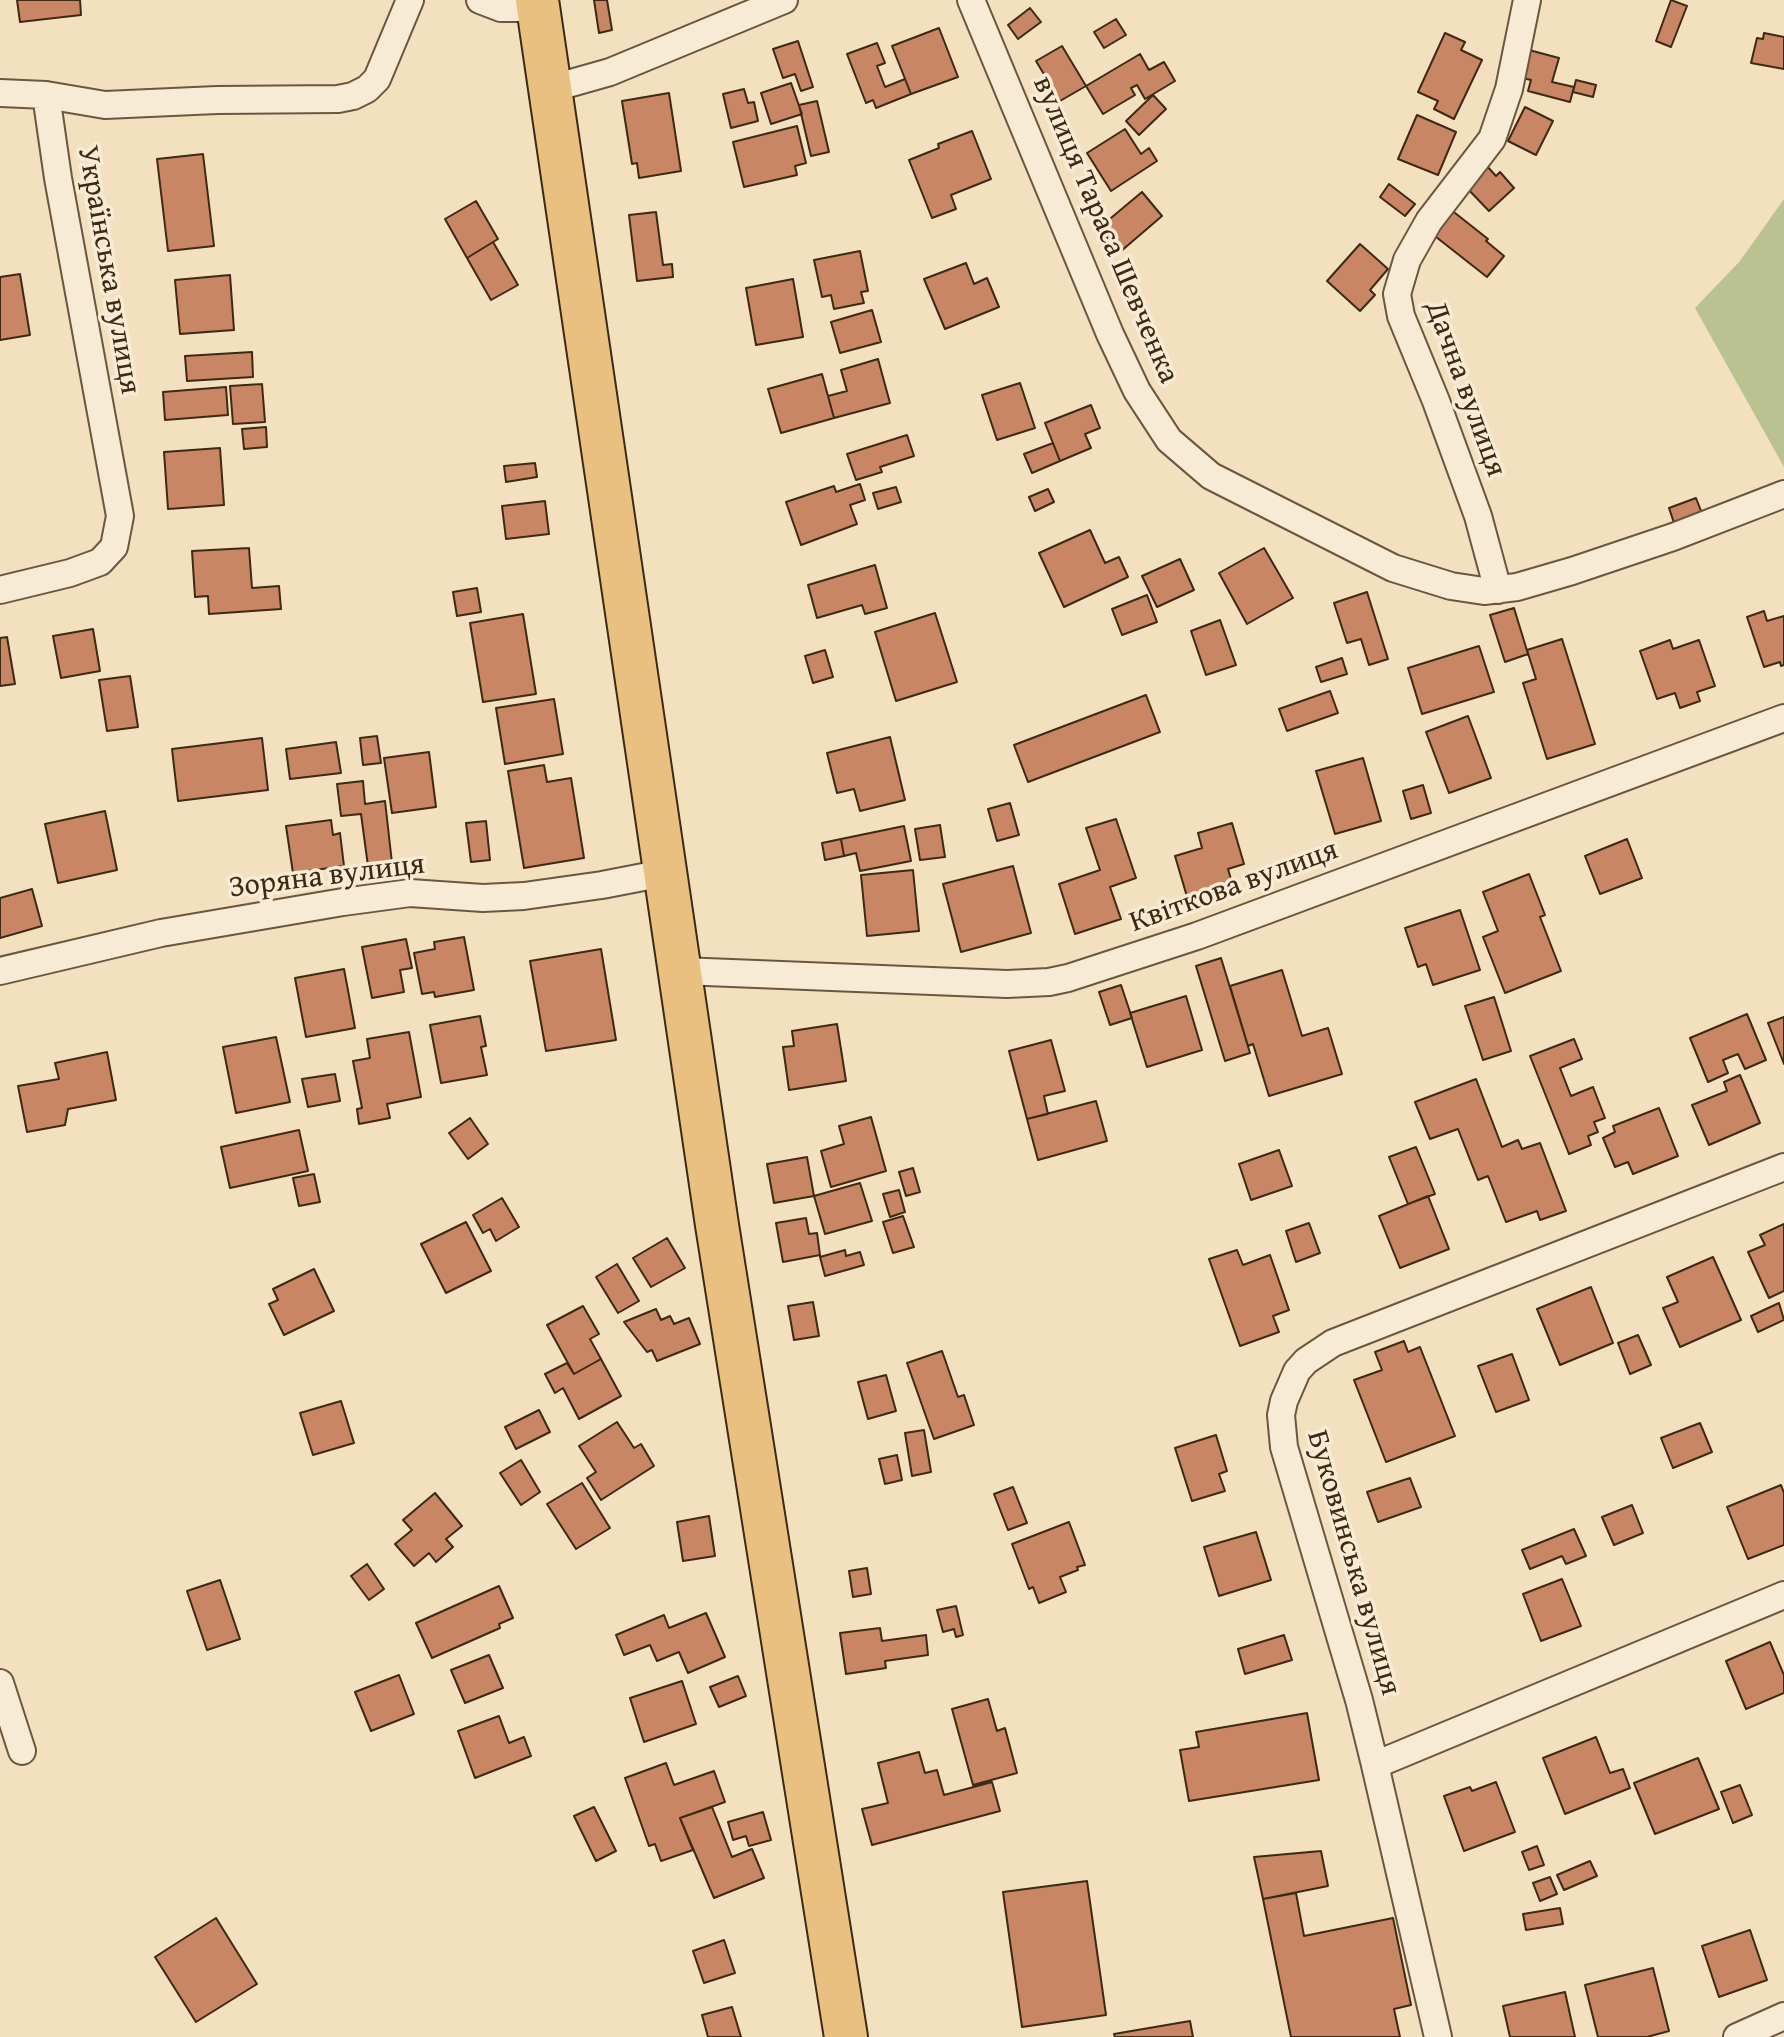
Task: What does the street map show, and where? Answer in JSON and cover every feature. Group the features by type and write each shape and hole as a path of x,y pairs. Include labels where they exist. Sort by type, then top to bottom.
{"main road":[{"path":"537,4 717,1225 846,2037"}],"street":[{"path":"0,93 46,95 105,105 353,96 377,79 410,0"},
{"path":"480,0 501,8 537,4"},
{"path":"550,89 610,72 784,0"},
{"name":"вулиця Тараса Шевченка","path":"971,0 1137,391 1169,440 1196,465 1234,489 1393,568 1471,590 1498,590 1586,567 1784,494"},
{"name":"Дачна вулиця","path":"1498,590 1478,516 1401,316 1397,294 1401,274 1418,241 1455,184 1487,148 1496,130 1509,89 1527,0"},
{"name":"Українська вулиця","path":"0,590 70,573 106,558 114,547 118,531 118,501 60,192 46,95"},
{"name":"Квіткова вулиця","path":"681,971 1007,984 1068,978 1197,936 1784,718"},
{"name":"Зоряна вулиця","path":"0,971 161,933 343,902 410,893 468,897 524,896 664,873"},
{"name":"Буковинська вулиця","path":"1438,2037 1359,1700 1284,1447 1281,1415 1284,1401 1297,1371 1318,1352 1378,1323 1784,1167"},
{"path":"1375,1765 1784,1595"},
{"path":"0,1683 22,1751"},
{"path":"1737,2037 1784,2016"}],"green space":[{"path":"1784,199 1784,467 1695,308 1740,261"}],"building":[{"path":"17,0 80,0 81,15 20,22"},
{"path":"594,0 607,0 612,30 599,33"},
{"path":"1671,0 1687,6 1671,47 1656,41"},
{"path":"1030,8 1041,22 1018,39 1008,25"},
{"path":"1116,19 1126,35 1104,48 1094,32"},
{"path":"939,28 958,77 911,94 892,46"},
{"path":"1445,33 1465,42 1461,50 1482,60 1454,119 1434,109 1438,101 1418,92"},
{"path":"1764,33 1784,37 1784,69 1751,63 1757,38 1763,39"},
{"path":"798,41 813,87 801,91 795,74 783,78 773,49"},
{"path":"877,43 885,63 877,66 885,87 905,79 911,94 876,108 873,100 866,103 847,54"},
{"path":"1062,46 1086,86 1060,101 1036,61"},
{"path":"1529,50 1559,58 1552,82 1574,87 1570,102 1528,91 1531,80 1522,78"},
{"path":"1140,54 1149,70 1164,62 1175,81 1145,99 1137,85 1131,88 1135,95 1103,114 1086,86"},
{"path":"1576,80 1596,85 1593,97 1573,92"},
{"path":"791,83 802,114 771,124 761,93"},
{"path":"744,89 748,103 754,102 758,121 731,128 723,94"},
{"path":"669,93 681,171 639,178 637,163 632,164 622,101"},
{"path":"1153,95 1166,109 1139,135 1126,121"},
{"path":"817,101 829,152 811,156 799,105"},
{"path":"1525,107 1553,121 1536,155 1508,141"},
{"path":"1417,115 1456,132 1438,175 1398,159"},
{"path":"797,126 806,163 795,166 797,175 744,187 733,142"},
{"path":"1125,129 1141,154 1149,148 1157,161 1111,191 1087,153"},
{"path":"972,131 991,179 951,195 956,209 932,218 909,160 939,148 938,144"},
{"path":"203,154 214,246 168,251 157,159"},
{"path":"1486,165 1496,176 1500,172 1514,188 1489,211 1464,185"},
{"path":"1389,184 1415,204 1405,216 1380,197"},
{"path":"1142,192 1162,216 1120,252 1099,228"},
{"path":"476,201 498,239 467,258 445,219"},
{"path":"1450,209 1504,256 1487,277 1431,233"},
{"path":"656,212 663,265 672,264 673,277 637,281 629,215"},
{"path":"493,242 518,285 491,300 467,258"},
{"path":"1360,244 1388,269 1370,290 1375,295 1360,311 1327,281"},
{"path":"860,251 868,291 861,292 864,303 834,309 831,295 822,297 814,260"},
{"path":"966,263 974,284 987,278 999,307 945,329 924,279"},
{"path":"20,274 30,335 0,340 0,277"},
{"path":"230,275 234,330 180,334 175,280"},
{"path":"793,279 803,337 756,345 746,288"},
{"path":"872,310 881,342 840,353 831,322"},
{"path":"252,352 253,377 187,381 185,356"},
{"path":"878,359 890,403 834,418 828,396 847,391 841,370"},
{"path":"822,374 834,418 781,433 768,389"},
{"path":"1020,383 1035,428 997,440 982,395"},
{"path":"262,384 265,422 233,424 230,386"},
{"path":"226,387 228,415 165,420 163,392"},
{"path":"1091,405 1100,428 1085,434 1091,448 1060,461 1045,423"},
{"path":"266,427 267,447 244,449 242,429"},
{"path":"907,435 914,456 880,467 882,472 856,480 847,454"},
{"path":"1053,443 1060,461 1032,473 1024,454"},
{"path":"220,448 224,505 168,509 164,452"},
{"path":"535,463 537,477 506,482 504,466"},
{"path":"860,484 865,500 850,505 857,524 801,545 786,502 834,486 836,492"},
{"path":"896,487 901,502 878,509 873,493"},
{"path":"1048,489 1054,502 1035,511 1029,497"},
{"path":"1696,498 1703,516 1675,526 1669,508"},
{"path":"545,501 549,534 506,539 502,506"},
{"path":"1090,530 1105,563 1119,557 1128,577 1064,607 1039,553"},
{"path":"249,548 252,588 279,586 281,609 209,614 208,596 195,597 192,551"},
{"path":"1264,548 1293,598 1247,624 1219,573"},
{"path":"1180,559 1194,590 1157,607 1142,576"},
{"path":"875,565 887,608 865,614 862,605 817,618 808,585"},
{"path":"477,588 481,612 457,616 453,592"},
{"path":"1367,592 1388,659 1369,665 1361,639 1347,643 1334,603"},
{"path":"1147,595 1157,622 1122,635 1112,609"},
{"path":"1514,608 1528,654 1505,662 1490,615"},
{"path":"1764,611 1767,621 1784,616 1784,665 1781,666 1780,662 1764,667 1747,617"},
{"path":"935,613 957,682 896,701 875,632"},
{"path":"523,614 536,694 483,702 470,623"},
{"path":"1220,620 1236,665 1206,675 1191,631"},
{"path":"93,629 100,671 61,678 53,636"},
{"path":"7,637 15,684 0,686 0,638"},
{"path":"1562,639 1595,744 1547,759 1523,683 1536,679 1527,650"},
{"path":"1670,640 1673,649 1699,640 1715,686 1697,692 1700,701 1680,708 1675,693 1657,699 1640,651"},
{"path":"1479,646 1494,692 1422,714 1408,668"},
{"path":"825,650 833,677 813,683 805,656"},
{"path":"1342,658 1347,674 1321,682 1316,667"},
{"path":"130,676 138,727 107,731 99,680"},
{"path":"1330,691 1338,713 1287,731 1279,709"},
{"path":"1146,695 1160,732 1028,782 1014,745"},
{"path":"554,699 563,754 505,764 496,708"},
{"path":"1468,716 1491,778 1449,793 1426,732"},
{"path":"377,736 381,763 363,765 360,738"},
{"path":"890,737 905,800 860,811 854,789 837,793 827,753"},
{"path":"262,738 268,790 178,801 172,749"},
{"path":"336,742 341,773 290,779 286,749"},
{"path":"429,752 436,807 392,813 384,758"},
{"path":"1363,758 1381,821 1335,834 1316,771"},
{"path":"544,765 547,782 571,778 584,858 524,868 508,771"},
{"path":"363,781 365,804 385,801 392,863 368,866 361,814 341,816 337,784"},
{"path":"1423,785 1431,813 1411,819 1403,791"},
{"path":"1010,803 1019,835 997,841 988,809"},
{"path":"105,811 117,870 58,883 45,824"},
{"path":"1116,819 1136,878 1110,887 1121,919 1075,934 1059,884 1100,870 1086,828"},
{"path":"331,820 333,835 340,833 344,866 293,873 286,826"},
{"path":"486,821 490,860 471,862 466,823"},
{"path":"1232,823 1244,864 1228,869 1233,886 1188,900 1175,856 1202,848 1198,833"},
{"path":"940,825 945,857 920,860 915,829"},
{"path":"904,826 911,861 860,871 856,853 844,856 841,839"},
{"path":"841,839 844,856 825,860 822,843"},
{"path":"1627,839 1642,878 1600,894 1585,856"},
{"path":"1013,866 1031,933 961,952 943,884"},
{"path":"913,870 919,931 867,936 861,875"},
{"path":"1529,874 1545,915 1540,917 1561,971 1505,993 1483,937 1498,931 1483,892"},
{"path":"32,889 42,926 0,938 0,898"},
{"path":"1460,910 1480,970 1433,985 1426,964 1418,967 1405,928"},
{"path":"464,937 474,990 435,997 434,992 422,994 414,953 435,949 434,942"},
{"path":"406,939 412,968 400,970 404,992 372,998 362,947"},
{"path":"601,949 616,1040 546,1051 530,961"},
{"path":"1221,958 1250,1053 1225,1061 1196,966"},
{"path":"344,969 355,1028 306,1037 295,978"},
{"path":"1282,970 1302,1036 1328,1028 1342,1074 1269,1096 1253,1044 1248,1046 1230,986"},
{"path":"1121,985 1132,1018 1110,1025 1099,992"},
{"path":"1186,996 1202,1050 1147,1067 1130,1013"},
{"path":"1494,997 1511,1051 1483,1060 1465,1006"},
{"path":"1747,1014 1766,1060 1745,1069 1738,1054 1723,1060 1728,1073 1708,1082 1690,1038"},
{"path":"480,1016 486,1046 481,1047 487,1075 441,1083 430,1025"},
{"path":"1784,1017 1784,1064 1768,1023"},
{"path":"837,1024 846,1081 789,1090 783,1047 794,1046 792,1031"},
{"path":"409,1032 421,1097 387,1104 390,1118 359,1124 357,1109 362,1108 353,1061 370,1058 367,1039"},
{"path":"276,1037 290,1102 236,1113 223,1047"},
{"path":"1574,1039 1582,1059 1560,1068 1571,1096 1593,1087 1605,1118 1594,1122 1598,1132 1588,1136 1591,1145 1569,1154 1530,1056"},
{"path":"1051,1040 1065,1091 1044,1096 1048,1114 1027,1119 1009,1051"},
{"path":"107,1052 116,1100 68,1109 65,1125 27,1132 18,1086 59,1079 55,1063"},
{"path":"335,1074 340,1101 308,1107 302,1079"},
{"path":"1740,1075 1760,1123 1709,1145 1692,1105 1727,1091 1724,1082"},
{"path":"1476,1079 1502,1147 1518,1140 1522,1149 1540,1143 1566,1211 1540,1220 1537,1211 1506,1222 1488,1176 1478,1180 1458,1129 1430,1139 1415,1102"},
{"path":"1096,1101 1107,1141 1038,1160 1027,1119"},
{"path":"1659,1108 1678,1156 1633,1174 1628,1162 1615,1167 1603,1138 1615,1132 1613,1126"},
{"path":"871,1117 886,1171 831,1187 821,1151 844,1144 839,1126"},
{"path":"470,1118 488,1144 468,1159 449,1133"},
{"path":"299,1130 308,1171 230,1188 221,1147"},
{"path":"1416,1147 1435,1194 1408,1204 1389,1157"},
{"path":"1279,1150 1292,1186 1251,1200 1239,1164"},
{"path":"807,1157 814,1196 774,1203 767,1164"},
{"path":"913,1168 920,1192 906,1196 899,1172"},
{"path":"314,1174 320,1202 299,1206 293,1178"},
{"path":"860,1183 872,1221 825,1234 814,1196"},
{"path":"899,1190 905,1212 890,1217 883,1194"},
{"path":"1428,1196 1449,1249 1400,1268 1379,1216"},
{"path":"502,1198 519,1227 496,1241 490,1229 483,1233 473,1215"},
{"path":"903,1216 914,1247 893,1253 883,1222"},
{"path":"806,1218 809,1234 817,1233 820,1255 783,1262 776,1223"},
{"path":"466,1222 491,1271 446,1293 421,1244"},
{"path":"1309,1223 1320,1253 1296,1262 1286,1231"},
{"path":"1784,1224 1784,1291 1769,1298 1748,1252 1765,1245 1760,1235"},
{"path":"667,1238 685,1268 651,1287 633,1258"},
{"path":"845,1250 846,1256 860,1252 864,1265 825,1276 820,1257"},
{"path":"1237,1250 1243,1265 1270,1255 1289,1310 1273,1316 1279,1332 1240,1346 1209,1259"},
{"path":"1713,1257 1741,1320 1680,1347 1663,1308 1678,1302 1667,1277"},
{"path":"617,1264 639,1301 618,1313 596,1277"},
{"path":"314,1269 334,1311 284,1335 269,1304 278,1300 273,1289"},
{"path":"1591,1287 1613,1343 1560,1365 1537,1309"},
{"path":"813,1302 819,1336 794,1340 788,1306"},
{"path":"1779,1303 1784,1320 1758,1332 1751,1316"},
{"path":"583,1306 599,1334 590,1339 601,1359 574,1374 547,1325"},
{"path":"656,1309 661,1320 670,1316 674,1324 689,1318 700,1344 657,1361 652,1350 647,1352 624,1322"},
{"path":"1638,1335 1651,1365 1630,1374 1618,1343"},
{"path":"1404,1341 1408,1352 1420,1347 1455,1436 1386,1462 1354,1380 1382,1370 1375,1352"},
{"path":"942,1351 958,1397 964,1395 974,1425 934,1439 907,1363"},
{"path":"1512,1354 1529,1400 1496,1412 1478,1366"},
{"path":"601,1359 621,1396 579,1419 563,1388 555,1393 545,1374 567,1363 574,1374"},
{"path":"886,1375 896,1411 868,1419 858,1382"},
{"path":"341,1401 354,1443 313,1455 300,1413"},
{"path":"539,1410 550,1432 516,1449 505,1427"},
{"path":"617,1422 634,1448 641,1444 654,1466 601,1500 587,1478 596,1472 579,1446"},
{"path":"1700,1423 1712,1452 1673,1468 1661,1438"},
{"path":"924,1430 931,1472 912,1476 905,1433"},
{"path":"1216,1435 1227,1471 1219,1474 1225,1491 1192,1501 1175,1448"},
{"path":"897,1455 902,1480 885,1484 879,1459"},
{"path":"521,1460 540,1492 521,1505 500,1473"},
{"path":"1410,1478 1421,1507 1378,1522 1367,1492"},
{"path":"582,1483 610,1528 576,1549 547,1504"},
{"path":"1781,1485 1784,1493 1784,1545 1748,1559 1727,1507"},
{"path":"1013,1487 1027,1523 1008,1530 994,1494"},
{"path":"435,1493 462,1526 446,1539 453,1547 436,1562 429,1553 414,1566 395,1544 412,1530 403,1520"},
{"path":"1632,1505 1643,1533 1614,1545 1602,1517"},
{"path":"709,1516 715,1556 683,1561 677,1522"},
{"path":"1069,1522 1085,1565 1060,1577 1066,1592 1039,1603 1033,1587 1029,1589 1012,1544"},
{"path":"1574,1529 1586,1556 1566,1564 1562,1556 1530,1569 1522,1550"},
{"path":"1256,1532 1271,1580 1219,1596 1204,1547"},
{"path":"367,1564 384,1589 369,1600 351,1576"},
{"path":"867,1568 871,1594 853,1597 849,1571"},
{"path":"1562,1579 1581,1626 1541,1641 1523,1594"},
{"path":"220,1580 240,1639 207,1650 187,1591"},
{"path":"499,1586 513,1618 499,1624 500,1628 432,1658 416,1623"},
{"path":"956,1606 963,1635 956,1637 954,1629 943,1632 937,1610"},
{"path":"706,1613 725,1657 688,1673 679,1652 657,1661 650,1645 624,1655 616,1635 664,1615 669,1628"},
{"path":"880,1628 882,1641 926,1635 928,1655 885,1661 886,1668 846,1674 840,1633"},
{"path":"1284,1635 1292,1660 1245,1674 1238,1649"},
{"path":"1770,1642 1784,1675 1784,1693 1746,1709 1726,1661"},
{"path":"489,1655 503,1688 465,1703 451,1670"},
{"path":"399,1675 414,1714 371,1731 355,1692"},
{"path":"738,1676 746,1696 719,1707 710,1687"},
{"path":"682,1681 696,1724 644,1742 630,1698"},
{"path":"988,1699 997,1731 1005,1728 1017,1773 973,1785 952,1709"},
{"path":"1307,1713 1319,1780 1189,1801 1180,1750 1199,1747 1196,1732"},
{"path":"499,1716 509,1743 524,1737 531,1756 475,1778 458,1731"},
{"path":"1596,1737 1610,1773 1623,1769 1630,1788 1565,1814 1543,1758"},
{"path":"919,1752 925,1773 937,1770 944,1795 992,1782 1000,1811 872,1845 862,1809 888,1803 878,1763"},
{"path":"1698,1758 1719,1809 1655,1834 1634,1783"},
{"path":"666,1763 674,1785 714,1771 725,1802 680,1818 693,1850 661,1861 655,1844 649,1846 625,1778"},
{"path":"1496,1782 1515,1832 1464,1851 1444,1796 1470,1787 1472,1791"},
{"path":"1740,1785 1752,1815 1733,1823 1721,1792"},
{"path":"594,1807 616,1851 596,1861 574,1816"},
{"path":"712,1807 732,1857 752,1849 764,1878 714,1898 680,1818"},
{"path":"763,1812 771,1840 749,1846 746,1836 733,1840 728,1822"},
{"path":"1537,1846 1544,1865 1529,1870 1522,1852"},
{"path":"1321,1851 1328,1886 1263,1899 1254,1857"},
{"path":"1590,1861 1597,1876 1564,1890 1557,1875"},
{"path":"1550,1877 1557,1894 1540,1901 1533,1883"},
{"path":"1087,1881 1106,2015 1022,2027 1003,1892"},
{"path":"1296,1893 1304,1936 1393,1918 1411,2005 1394,2009 1400,2037 1291,2037 1263,1899"},
{"path":"1560,1908 1563,1924 1526,1930 1523,1914"},
{"path":"216,1918 257,1984 196,2022 155,1957"},
{"path":"1750,1930 1767,1980 1719,1997 1702,1946"},
{"path":"724,1940 735,1973 704,1983 693,1951"},
{"path":"1653,1968 1669,2031 1647,2037 1598,2037 1585,1985"},
{"path":"1565,1992 1575,2037 1510,2037 1503,2006"},
{"path":"732,2007 741,2037 708,2037 702,2015"},
{"path":"1190,2021 1193,2037 1115,2037 1114,2034"}]}
